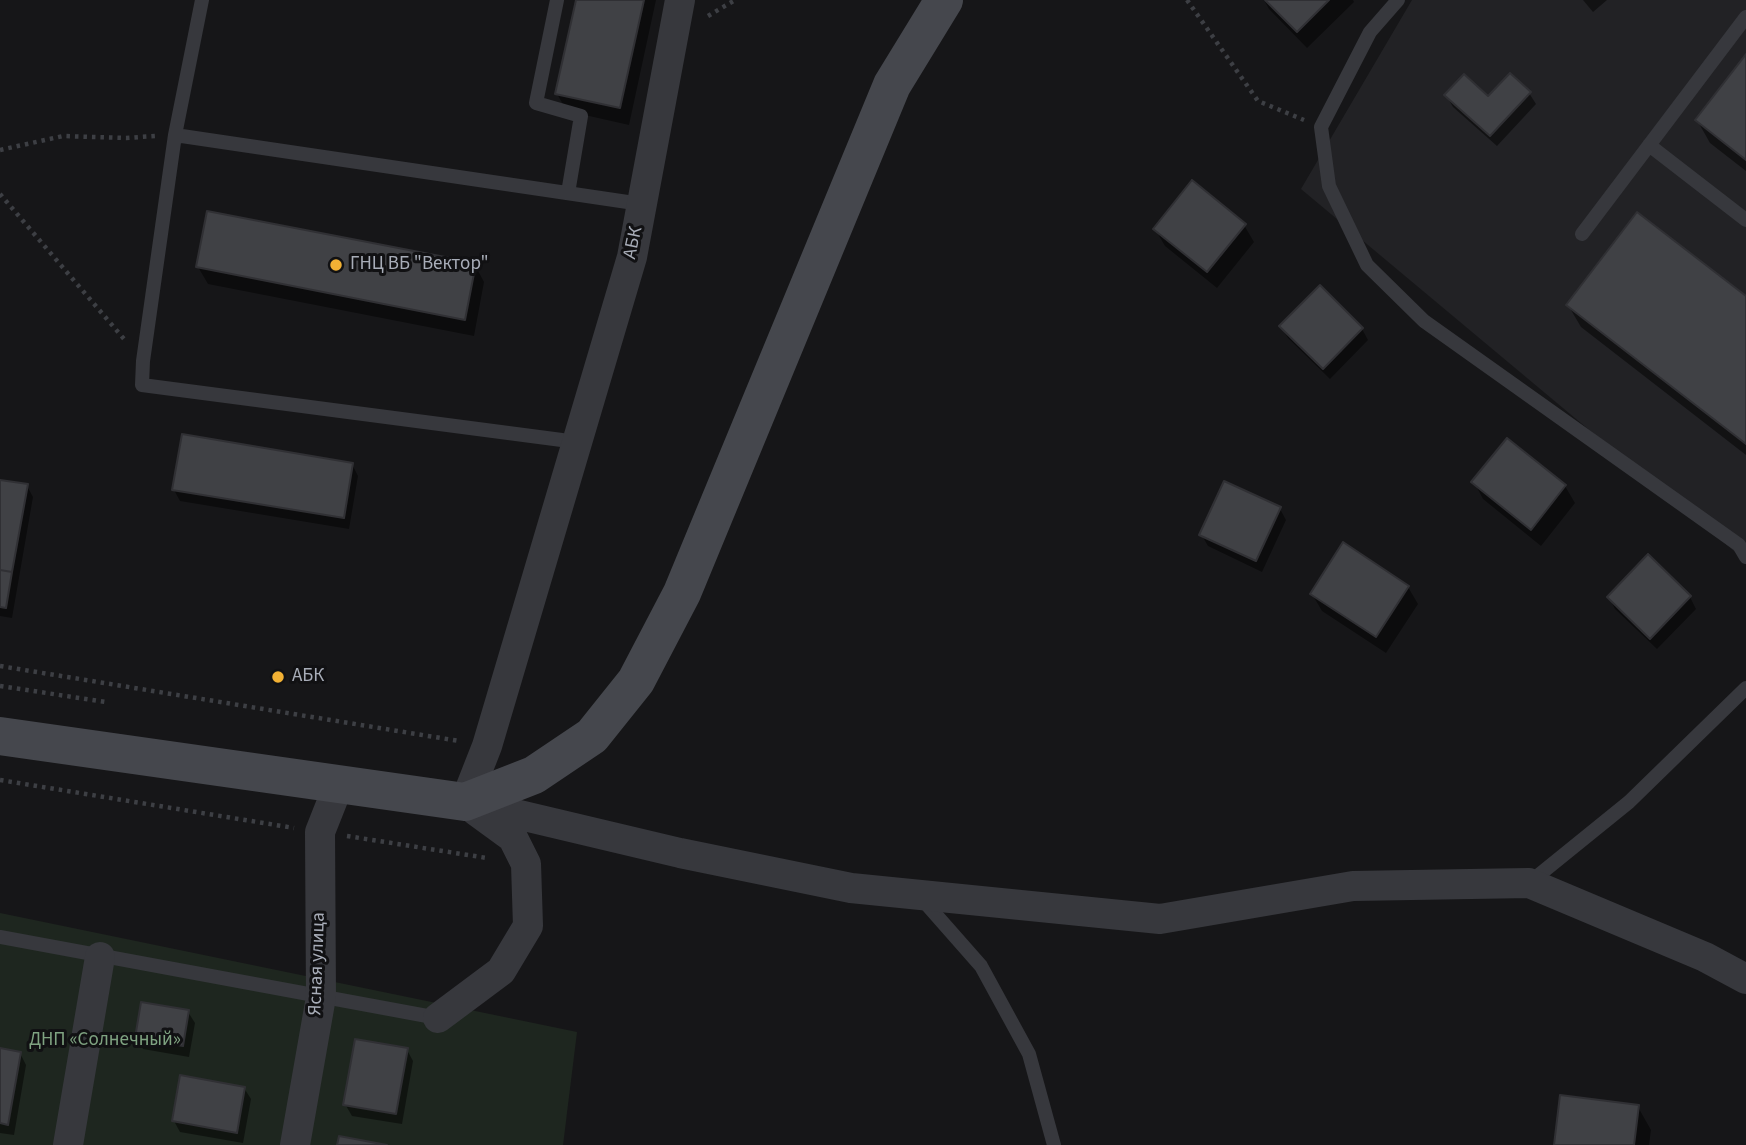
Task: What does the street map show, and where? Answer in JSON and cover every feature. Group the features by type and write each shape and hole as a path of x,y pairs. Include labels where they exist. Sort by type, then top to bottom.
{"street":[{"name":"АБК","path":"465,802 487,746 632,257 680,0"},
{"path":"465,802 534,775 592,736 636,681 682,593 892,85 944,0"},
{"path":"0,736 465,802 680,853 838,886 1160,919 1353,886 1529,883 1705,957 1746,979"},
{"name":"Ясная улица","path":"295,1145 321,998 320,832 340,784"},
{"path":"438,1018 501,971 528,926 526,864 513,838 465,802"},
{"path":"68,1145 100,957"}],"lane":[{"path":"202,0 175,135 143,361 142,386 577,442"},
{"path":"557,0 536,103 582,116 568,193"},
{"path":"1398,0 1370,32 1321,127 1329,186 1367,265 1423,321 1740,545 1746,557"},
{"path":"1581,234 1746,17"},
{"path":"175,135 642,204"},
{"path":"1649,145 1746,220"},
{"path":"1529,883 1629,802 1746,688"},
{"path":"919,895 981,966 1029,1054 1054,1145"},
{"path":"0,937 438,1018"}],"path":[{"path":"1187,0 1208,26 1258,101 1321,127"},
{"path":"0,150 62,136 126,138 175,135"},
{"path":"0,194 143,361"},
{"path":"0,666 487,746"},
{"path":"0,686 106,702"},
{"path":"0,780 526,864"}],"shaded area":[{"path":"1412,0 1746,0 1746,561 1301,189"}],"green space":[{"name":"ДНП «Солнечный»","path":"0,913 577,1032 563,1145 0,1145"}],"building":[{"path":"576,0 644,0 620,108 555,94"},
{"path":"1265,0 1329,0 1297,32"},
{"path":"1746,54 1746,160 1695,120"},
{"path":"1510,73 1531,92 1490,136 1444,95 1464,74 1488,96"},
{"path":"1192,180 1246,224 1207,272 1153,229"},
{"name":"ГНЦ ВБ \"Вектор\"","path":"207,211 476,263 465,320 196,267"},
{"path":"1637,212 1746,296 1746,444 1566,305"},
{"path":"1320,285 1363,328 1323,369 1279,326"},
{"path":"182,434 353,463 344,518 172,490"},
{"path":"1507,438 1566,485 1531,530 1471,482"},
{"path":"0,480 28,484 12,572 0,570"},
{"path":"1224,481 1281,507 1256,561 1199,535"},
{"path":"1343,542 1409,586 1376,637 1310,594"},
{"path":"1648,554 1691,596 1650,639 1607,597"},
{"path":"0,570 12,572 6,608 0,607"},
{"path":"141,1002 189,1010 183,1046 135,1038"},
{"path":"355,1039 408,1048 396,1114 343,1105"},
{"path":"0,1048 21,1052 8,1125 0,1123"},
{"path":"180,1075 245,1087 237,1133 172,1121"},
{"path":"1560,1095 1639,1105 1634,1145 1554,1145"},
{"path":"339,1136 387,1145 337,1145"}],"place":[{"name":"ГНЦ ВБ \"Вектор\"","path":"336,265"},
{"name":"АБК","path":"278,677"}]}
